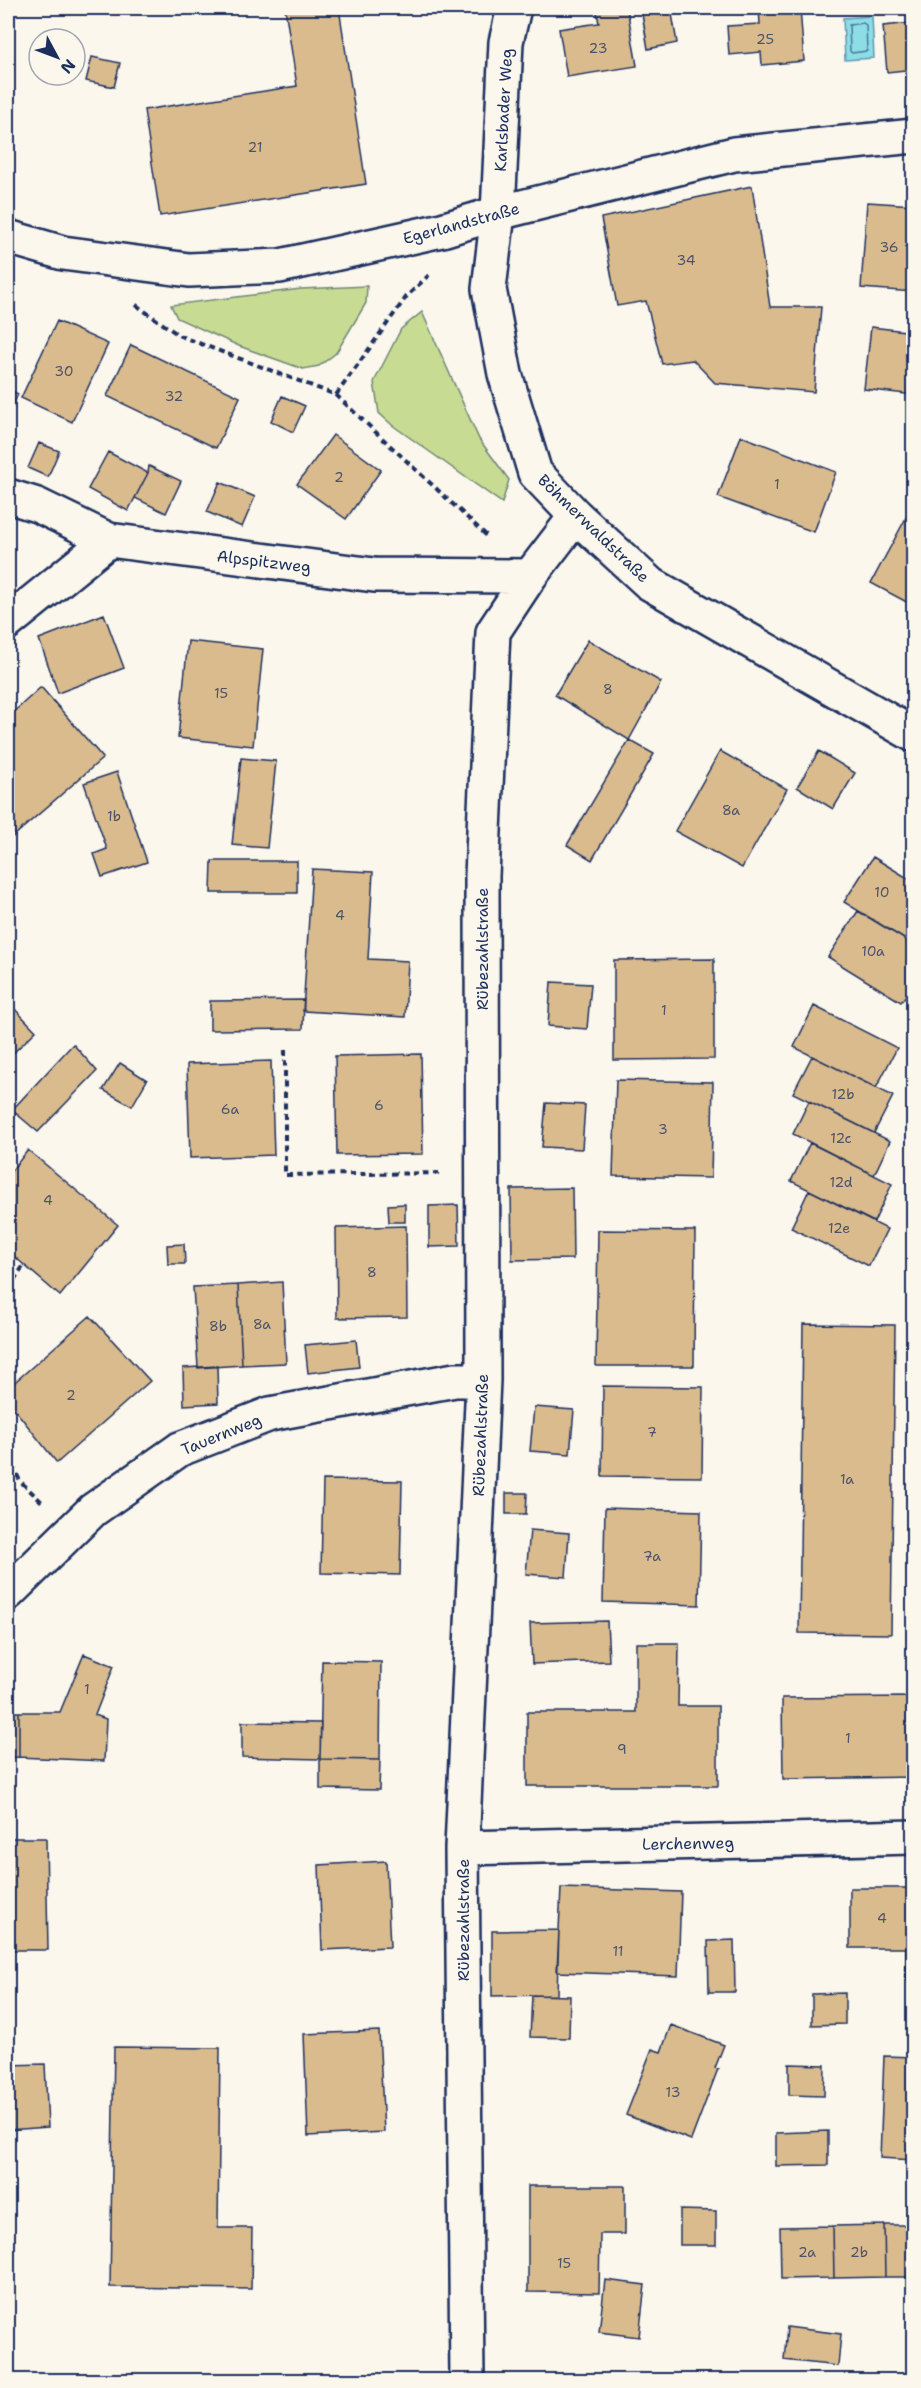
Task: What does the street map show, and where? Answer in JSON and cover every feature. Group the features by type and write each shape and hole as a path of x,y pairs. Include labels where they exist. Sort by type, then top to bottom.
{"street":[{"name":"Karlsbader Weg","path":"498,213 506,42 514,8"},
{"name":"Egerlandstraße","path":"8,237 63,253 189,270 280,266 442,230 498,213 734,154 914,136"},
{"name":"Böhmerwaldstraße","path":"498,213 489,289 505,374 536,472 576,516 649,583 914,735"},
{"name":"Alpspitzweg","path":"8,496 37,505 110,540 374,574 530,576"},
{"name":"Rübezahlstraße","path":"467,2380 462,1848 483,1380 482,876 493,632 530,576 576,516"},
{"path":"8,622 110,540"},
{"name":"Tauernweg","path":"8,1593 93,1510 180,1449 270,1414 455,1380 483,1380"},
{"name":"Lerchenweg","path":"462,1848 914,1837"}],"path":[{"path":"336,395 407,296 432,273"},
{"path":"131,302 180,336 336,395 530,576"},
{"path":"285,1050 285,1174 483,1173"},
{"path":"8,1289 24,1265"},
{"path":"8,1455 20,1481 71,1531"}],"green space":[{"path":"367,286 366,303 336,353 319,366 303,369 239,346 177,318 171,305 301,289"},
{"path":"422,312 479,439 509,480 502,503 392,425 379,413 374,382 401,329"}],"water":[{"path":"872,16 874,58 845,60 843,18"}],"building":[{"path":"285,8 339,8 366,184 160,216 144,110 297,86"},
{"path":"596,8 627,8 637,66 567,77 559,29 599,23"},
{"path":"641,8 671,8 677,43 648,49"},
{"path":"759,8 800,8 804,61 762,65 761,52 729,55 727,26 760,24"},
{"path":"910,8 914,8 914,69 887,72 883,26 912,23"},
{"path":"92,57 120,63 114,87 87,81"},
{"path":"752,186 770,307 821,307 814,392 715,383 693,360 662,364 646,301 617,306 601,218"},
{"path":"867,202 914,205 914,292 861,288"},
{"path":"57,321 108,344 72,422 21,398"},
{"path":"871,327 914,332 914,395 864,389"},
{"path":"131,345 240,397 216,448 107,396"},
{"path":"8,389 18,394 8,416"},
{"path":"282,396 305,406 293,432 271,421"},
{"path":"333,435 381,470 346,519 297,484"},
{"path":"741,436 836,472 814,532 718,497"},
{"path":"39,443 59,451 48,477 28,468"},
{"path":"108,452 148,473 128,511 88,489"},
{"path":"149,466 181,481 166,513 135,498 148,473"},
{"path":"220,482 255,497 242,527 207,512"},
{"path":"914,503 914,606 871,583"},
{"path":"104,614 124,668 58,693 39,639"},
{"path":"588,640 661,682 629,740 555,695"},
{"path":"188,641 263,649 253,746 178,738"},
{"path":"41,687 103,758 8,841 8,717"},
{"path":"629,740 654,754 592,860 567,845"},
{"path":"720,751 787,789 742,868 675,831"},
{"path":"819,751 855,773 833,809 797,787"},
{"path":"241,758 276,761 267,848 232,845"},
{"path":"117,772 147,862 102,877 94,854 107,849 84,783"},
{"path":"873,857 914,882 914,945 844,902"},
{"path":"212,861 297,861 297,893 211,893"},
{"path":"312,869 373,872 368,959 408,961 405,1017 303,1011"},
{"path":"858,911 914,945 914,984 901,1002 828,957"},
{"path":"714,959 714,1059 614,1060 614,960"},
{"path":"551,982 591,984 587,1029 548,1026"},
{"path":"304,1000 303,1029 210,1030 210,1001"},
{"path":"8,1002 36,1031 8,1058"},
{"path":"814,1006 897,1048 876,1088 794,1047"},
{"path":"73,1044 97,1071 38,1132 12,1110"},
{"path":"421,1054 423,1154 337,1155 335,1056"},
{"path":"812,1056 893,1096 874,1133 793,1093"},
{"path":"271,1061 274,1155 190,1158 187,1064"},
{"path":"120,1063 147,1080 132,1106 103,1090"},
{"path":"616,1080 713,1082 711,1178 613,1176"},
{"path":"809,1101 890,1141 874,1175 793,1134"},
{"path":"546,1103 585,1105 582,1149 542,1147"},
{"path":"810,1143 892,1184 874,1222 791,1181"},
{"path":"28,1150 118,1225 60,1296 8,1251 8,1175"},
{"path":"572,1188 573,1259 512,1260 511,1189"},
{"path":"809,1190 887,1229 869,1266 791,1228"},
{"path":"405,1204 405,1222 389,1222 388,1205"},
{"path":"458,1205 459,1246 429,1247 429,1206"},
{"path":"406,1226 407,1317 337,1318 336,1228"},
{"path":"598,1230 695,1231 694,1366 596,1366"},
{"path":"184,1244 185,1264 168,1264 167,1245"},
{"path":"282,1282 286,1363 242,1365 238,1285"},
{"path":"238,1285 242,1365 198,1368 193,1287"},
{"path":"90,1316 150,1381 57,1463 8,1401 8,1388"},
{"path":"803,1324 895,1325 891,1634 799,1633"},
{"path":"356,1340 359,1367 308,1373 305,1345"},
{"path":"217,1366 218,1403 184,1405 183,1368"},
{"path":"603,1386 703,1387 702,1477 602,1476"},
{"path":"534,1407 574,1410 570,1454 530,1451"},
{"path":"323,1480 402,1481 400,1575 321,1573"},
{"path":"506,1493 527,1493 526,1514 506,1514"},
{"path":"605,1508 701,1511 699,1605 603,1602"},
{"path":"530,1530 569,1533 566,1577 526,1574"},
{"path":"607,1621 609,1661 532,1664 530,1623"},
{"path":"636,1643 679,1643 678,1706 718,1706 718,1786 527,1786 527,1712 636,1712"},
{"path":"84,1654 114,1666 95,1715 106,1719 104,1761 19,1757 19,1712 60,1712"},
{"path":"322,1661 381,1662 380,1760 320,1759"},
{"path":"914,1697 914,1777 783,1779 782,1698"},
{"path":"8,1712 19,1712 19,1757 8,1758"},
{"path":"242,1722 321,1723 320,1759 242,1757"},
{"path":"320,1759 380,1760 379,1790 320,1789"},
{"path":"8,1838 46,1838 48,1950 8,1950"},
{"path":"386,1861 390,1947 322,1950 319,1865"},
{"path":"561,1888 681,1892 678,1976 557,1972"},
{"path":"850,1888 914,1888 914,1980 906,1980 906,1948 850,1948"},
{"path":"559,1930 557,1995 492,1996 492,1931"},
{"path":"734,1940 735,1992 709,1992 708,1941"},
{"path":"845,1993 845,2024 812,2025 812,1994"},
{"path":"532,1995 570,1996 569,2038 530,2037"},
{"path":"671,2025 724,2045 715,2068 718,2069 691,2140 626,2115 652,2049 661,2052"},
{"path":"379,2031 384,2132 308,2136 304,2034"},
{"path":"114,2047 220,2048 218,2228 252,2228 251,2289 110,2287"},
{"path":"884,2056 914,2057 914,2160 880,2158"},
{"path":"45,2064 48,2127 8,2130 8,2065"},
{"path":"789,2064 825,2065 824,2096 789,2095"},
{"path":"828,2131 828,2165 776,2166 776,2133"},
{"path":"528,2186 625,2186 625,2234 600,2234 599,2293 528,2292"},
{"path":"680,2210 716,2211 716,2245 680,2245"},
{"path":"884,2225 914,2225 914,2277 885,2277"},
{"path":"884,2225 885,2277 834,2278 833,2226"},
{"path":"833,2226 834,2278 781,2279 780,2227"},
{"path":"605,2280 645,2285 639,2337 599,2332"},
{"path":"787,2327 841,2334 838,2366 784,2360"}]}
